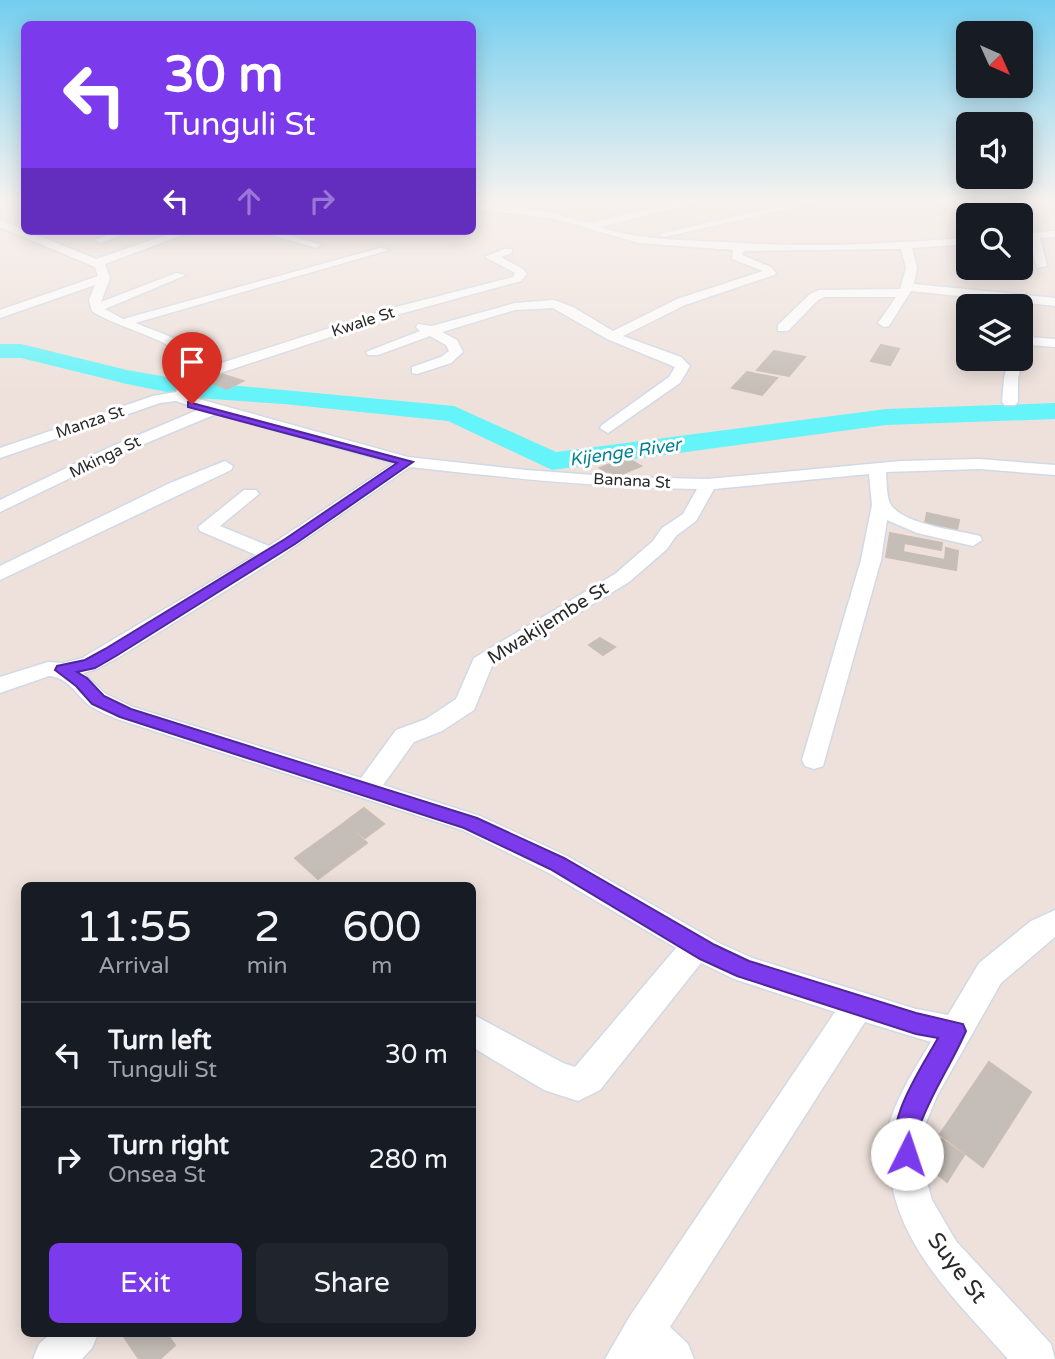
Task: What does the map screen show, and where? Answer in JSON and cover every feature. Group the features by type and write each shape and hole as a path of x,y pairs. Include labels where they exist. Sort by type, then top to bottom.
{"street":[{"path":"96,308 95,300 104,278 100,265"},
{"path":"126,322 326,265"},
{"name":"Kwale St","path":"187,388 396,311 517,278 522,274 508,265"},
{"path":"612,336 681,302 770,273 757,265"},
{"path":"884,323 907,290 908,265"},
{"path":"96,308 180,275"},
{"path":"0,314 104,278"},
{"path":"783,328 814,297 823,292 907,290 1055,302"},
{"path":"373,352 431,331 492,314 542,304 560,306 612,336 676,360 683,366 675,380 608,428"},
{"path":"96,308 167,340 195,357 200,362 200,368 187,388"},
{"path":"396,311 452,343 456,352 446,360 417,370"},
{"path":"1033,341 1055,343"},
{"path":"1010,402 1014,371"},
{"name":"Banana St","path":"187,388 183,400 212,410 407,462 526,475 620,482 708,484 877,467 968,464 1055,470"},
{"name":"Manza St","path":"0,453 187,388"},
{"name":"Mkinga St","path":"0,507 114,451 212,410"},
{"path":"0,685 48,669 63,670 89,664 271,554 407,462"},
{"path":"0,574 176,487 225,466"},
{"path":"814,760 866,582 881,505 877,467"},
{"name":"Mwakijembe St","path":"366,790 405,736 434,726 467,704 482,663 622,578 660,545 669,532 690,517 708,484"},
{"path":"250,494 206,527 271,554"},
{"path":"881,505 900,521 973,540"},
{"path":"63,670 82,682 98,700 125,713 471,823 557,864 697,945 745,969 916,1024 955,1031"},
{"name":"Suye St","path":"1036,1359 942,1255 915,1207 908,1178 905,1130 924,1086 990,973 1041,930 1055,922"},
{"path":"476,1031 556,1078 578,1084 588,1078 697,945"},
{"path":"673,1359 635,1345 858,1006"},
{"path":"54,1359 76,1337"}],"building":[{"path":"881,345 899,349 890,365 871,361"},
{"path":"774,351 805,357 789,376 757,370"},
{"path":"747,372 777,378 762,395 732,388"},
{"path":"221,374 243,381 227,389 202,379"},
{"path":"626,457 641,466 615,477 600,468"},
{"path":"927,513 959,520 957,530 925,523"},
{"path":"890,533 942,543 941,550 904,543 903,552 945,560 946,548 958,551 956,570 886,557"},
{"path":"600,638 615,647 603,655 589,645"},
{"path":"364,808 384,824 365,838 345,822"},
{"path":"344,823 367,843 318,879 295,858"},
{"path":"989,1062 1031,1092 983,1167 940,1134"},
{"path":"942,1139 964,1155 947,1182 925,1164"},
{"path":"124,1337 169,1337 175,1345 160,1359 139,1359"}],"waterway":[{"name":"Kijenge River","path":"0,351 21,351 127,377 197,390 284,396 454,414 552,461 886,417 1055,411"}],"route":[{"path":"192,404 407,462 290,541 110,652 89,664 63,670 82,682 98,700 125,713 171,730 471,823 557,864 708,952 745,969 916,1024 955,1031 924,1086 905,1130 907,1154"}]}
